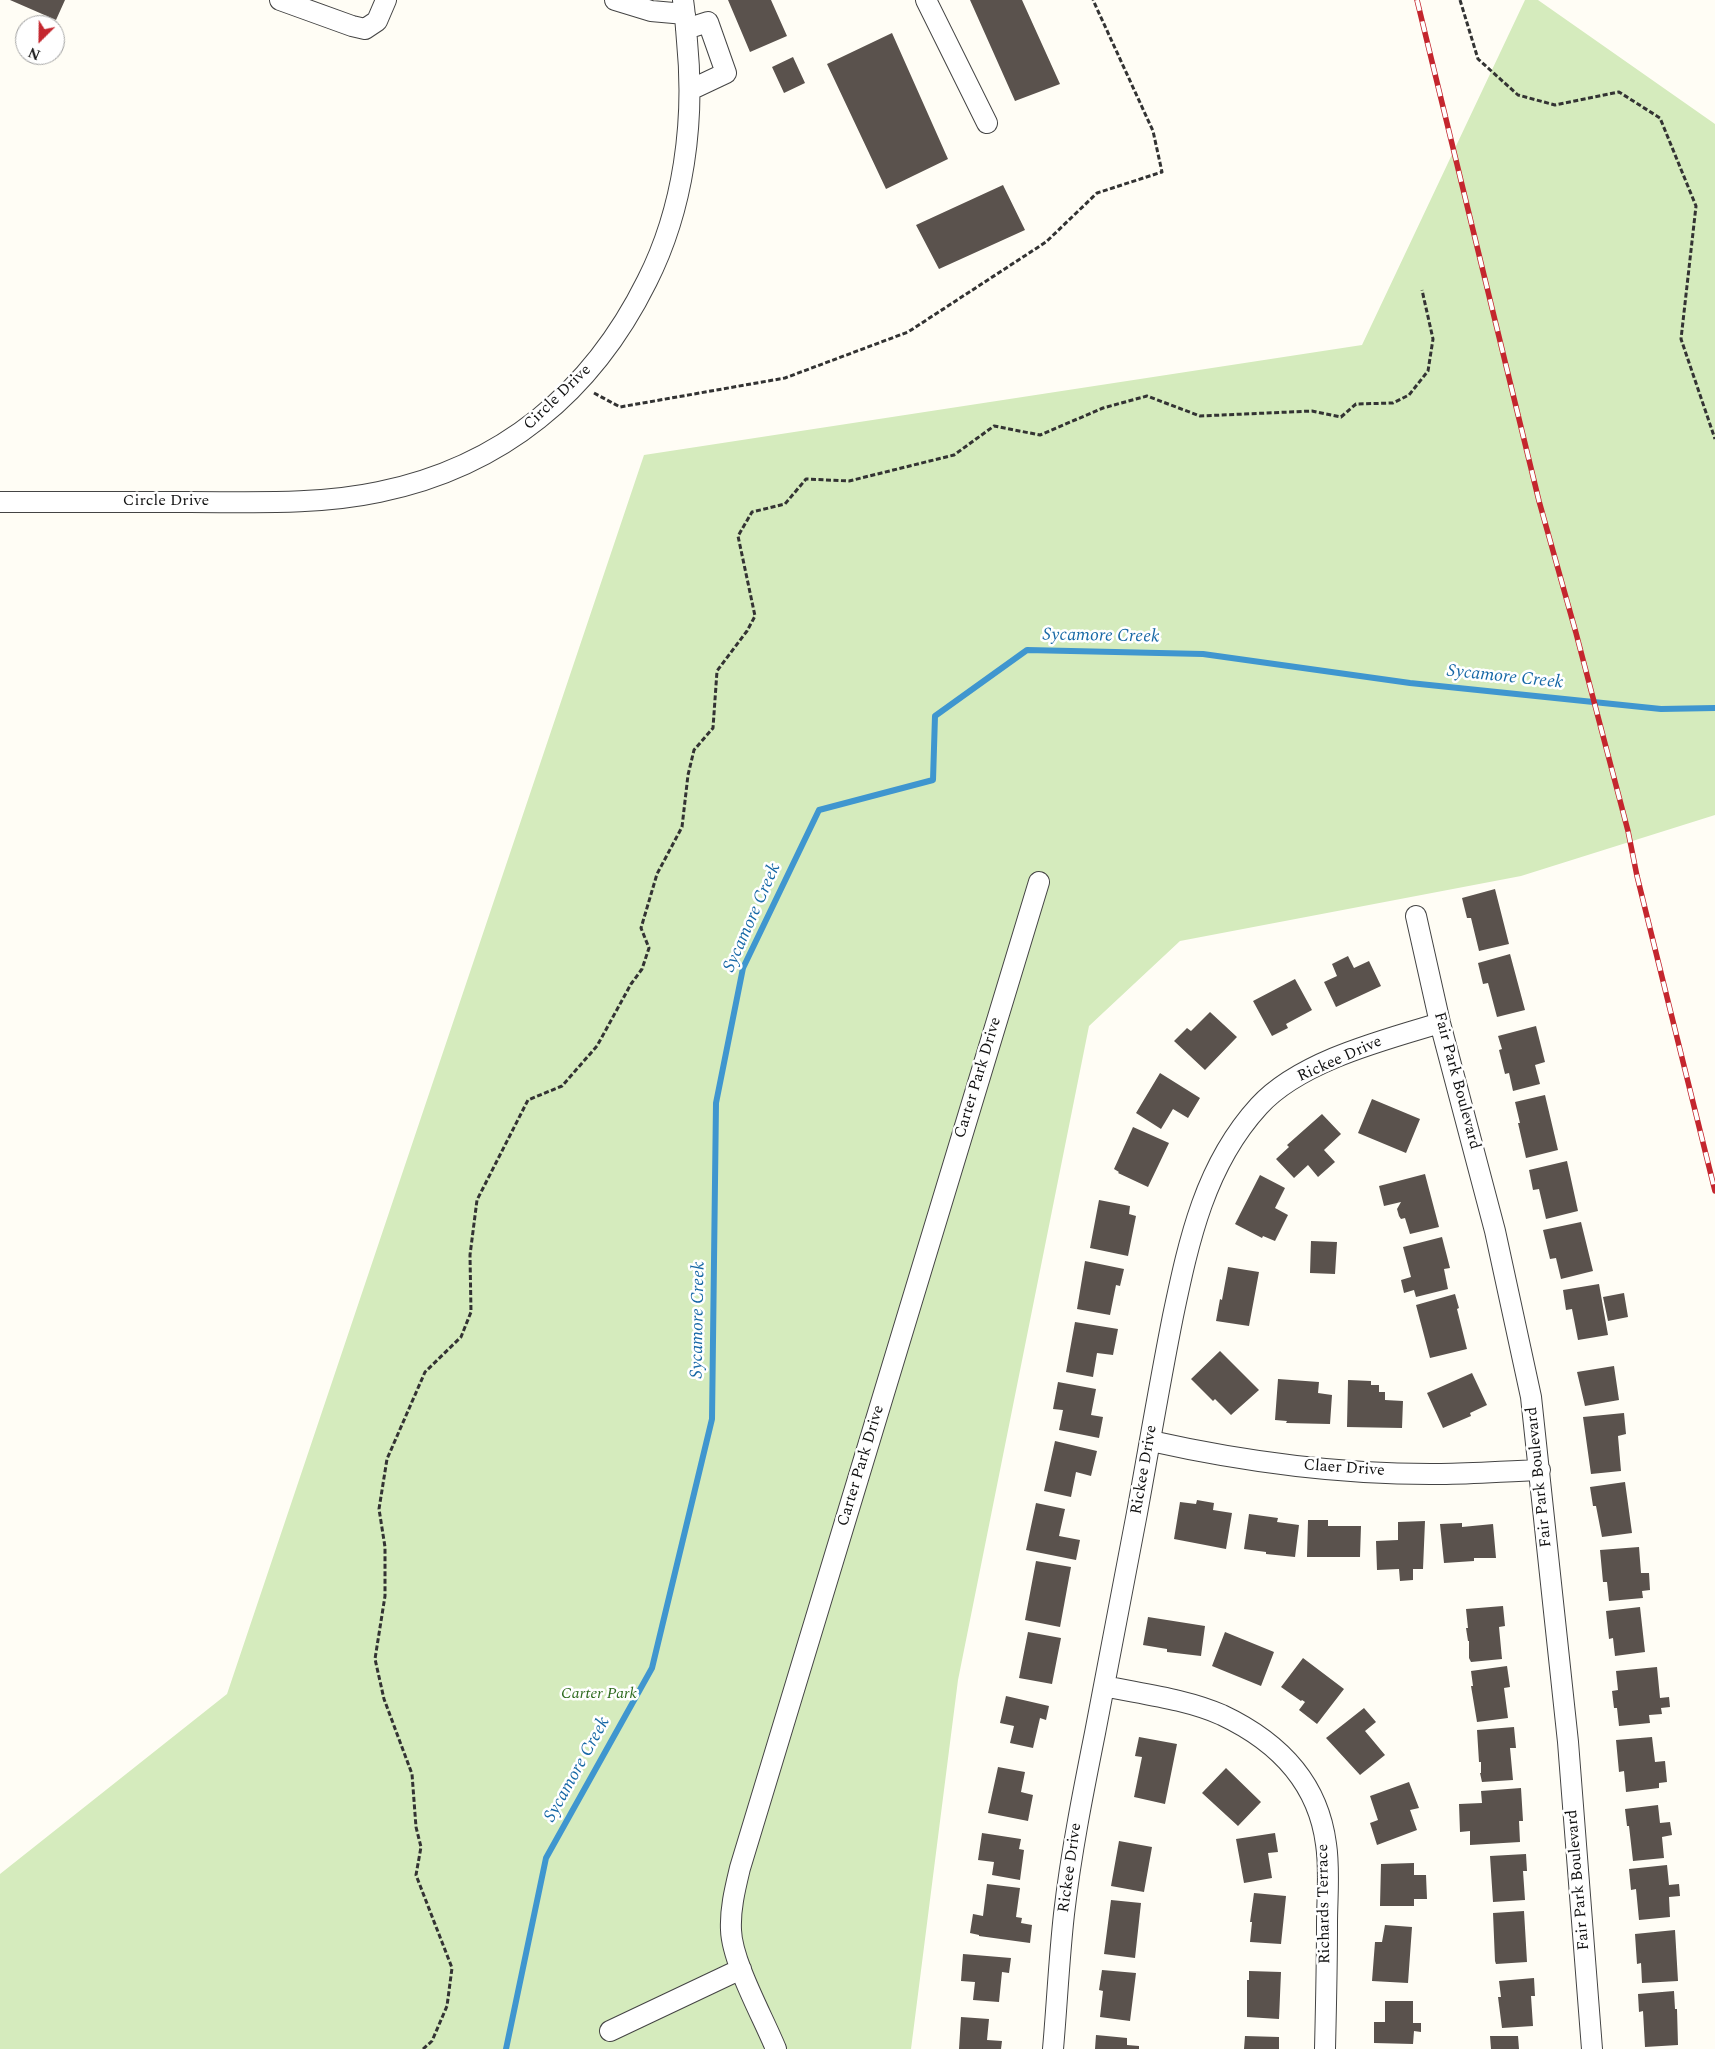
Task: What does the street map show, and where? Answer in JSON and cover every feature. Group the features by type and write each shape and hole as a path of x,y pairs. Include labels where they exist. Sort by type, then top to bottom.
{"street":[{"path":"280,0 365,29 377,21 386,0"},
{"path":"615,0 651,11 684,14 708,22 726,73 690,90"},
{"path":"926,0 987,123"},
{"name":"Circle Drive","path":"0,502 267,502 329,499 380,492 441,474 487,454 528,429 601,356 633,310 657,261 675,206 685,155 690,75 684,14"},
{"name":"Carter Park Drive","path":"776,2049 735,1956 731,1931 732,1904 740,1868 1039,882"},
{"name":"Fair Park Boulevard","path":"1416,916 1440,1023 1495,1231 1531,1396 1568,1742 1592,2049"},
{"name":"Rickee Drive","path":"1053,2049 1064,1912 1079,1814 1165,1355 1189,1242 1201,1205 1212,1177 1236,1135 1261,1104 1297,1078 1326,1062 1359,1048 1440,1023"},
{"name":"Claer Drive","path":"1150,1441 1217,1456 1336,1470 1440,1474 1540,1470"},
{"name":"Richards Terrace","path":"1104,1686 1184,1703 1220,1714 1248,1729 1274,1748 1298,1772 1312,1794 1326,1845 1328,1881 1325,2049"},
{"path":"610,2031 741,1969"}],"path":[{"path":"576,383 620,407 785,378 908,332 1046,242 1097,193 1162,172 1153,131 1093,0"},
{"path":"1460,0 1478,59 1518,95 1555,105 1619,92 1660,118 1696,206 1682,339 1715,439"},
{"path":"423,2049 432,2041 447,2006 452,1968 416,1875 421,1847 416,1827 412,1774 384,1699 375,1659 385,1596 385,1547 379,1509 387,1459 425,1372 461,1337 471,1312 470,1255 477,1200 528,1100 562,1086 597,1046 631,984 642,969 649,948 640,928 657,874 682,826 688,775 694,750 713,728 717,671 747,631 755,616 738,536 752,512 785,504 806,479 849,481 954,455 994,426 1040,435 1103,408 1147,396 1200,416 1312,411 1340,417 1356,404 1393,403 1409,395 1428,371 1433,339 1422,290"}],"green space":[{"name":"Carter Park","path":"1525,0 1538,0 1715,124 1715,815 1521,876 1180,941 1089,1026 958,1680 911,2049 0,2049 0,1874 227,1694 644,455 1362,345"}],"building":[{"path":"10,0 65,0 58,15 44,15"},
{"path":"728,0 771,0 787,36 750,52"},
{"path":"970,0 1022,0 1060,84 1015,101"},
{"path":"892,33 948,159 886,189 827,64"},
{"path":"793,57 805,83 784,93 772,67"},
{"path":"1003,185 1025,230 939,269 916,225"},
{"path":"1495,889 1509,944 1479,951 1471,918 1467,918 1462,898"},
{"path":"1510,954 1525,1010 1497,1017 1488,983 1483,984 1478,963"},
{"path":"1348,956 1354,968 1369,961 1381,986 1336,1007 1324,982 1337,976 1332,964"},
{"path":"1295,979 1312,1010 1286,1024 1288,1028 1272,1036 1253,1001"},
{"path":"1210,1012 1237,1037 1205,1070 1174,1041 1187,1028 1191,1031"},
{"path":"1536,1026 1545,1062 1535,1065 1540,1084 1513,1091 1509,1073 1505,1074 1499,1050 1502,1049 1498,1036"},
{"path":"1160,1073 1200,1098 1188,1118 1173,1109 1161,1129 1136,1113"},
{"path":"1545,1095 1558,1150 1526,1158 1515,1102"},
{"path":"1372,1099 1420,1119 1406,1153 1358,1133"},
{"path":"1322,1114 1341,1134 1324,1150 1335,1162 1318,1177 1308,1165 1294,1178 1276,1159 1289,1147 1287,1145"},
{"path":"1133,1127 1169,1143 1148,1187 1118,1173 1114,1169"},
{"path":"1567,1161 1578,1211 1546,1219 1539,1189 1533,1190 1529,1170"},
{"path":"1425,1174 1439,1227 1410,1234 1405,1218 1401,1219 1397,1209 1401,1202 1384,1206 1379,1186"},
{"path":"1260,1175 1285,1188 1275,1208 1288,1215 1275,1241 1263,1236 1262,1238 1235,1224"},
{"path":"1099,1200 1130,1206 1129,1214 1136,1216 1128,1256 1090,1248"},
{"path":"1581,1222 1593,1271 1561,1279 1556,1258 1550,1259 1543,1230"},
{"path":"1442,1237 1450,1268 1444,1269 1448,1289 1416,1297 1414,1290 1404,1293 1401,1280 1411,1277 1403,1247"},
{"path":"1311,1241 1337,1242 1335,1274 1310,1273"},
{"path":"1085,1261 1124,1269 1120,1286 1116,1285 1110,1315 1077,1309"},
{"path":"1228,1267 1259,1272 1249,1326 1216,1321"},
{"path":"1599,1284 1608,1335 1578,1340 1572,1309 1566,1310 1563,1290"},
{"path":"1624,1293 1628,1317 1608,1321 1603,1297"},
{"path":"1455,1294 1467,1349 1430,1358 1416,1305"},
{"path":"1075,1322 1118,1329 1113,1355 1097,1353 1093,1377 1066,1372"},
{"path":"1220,1351 1259,1390 1231,1415 1215,1399 1213,1401 1191,1379"},
{"path":"1614,1366 1619,1400 1585,1406 1577,1372"},
{"path":"1472,1373 1487,1405 1470,1413 1471,1416 1443,1428 1427,1393"},
{"path":"1278,1379 1319,1382 1318,1393 1332,1395 1330,1424 1286,1423 1287,1421 1275,1420"},
{"path":"1348,1380 1371,1381 1371,1385 1379,1385 1379,1392 1385,1392 1385,1400 1403,1401 1402,1428 1347,1427"},
{"path":"1058,1382 1096,1389 1091,1415 1103,1417 1099,1438 1059,1430 1063,1410 1053,1409"},
{"path":"1624,1413 1626,1434 1618,1436 1621,1471 1591,1474 1583,1417"},
{"path":"1055,1441 1097,1451 1091,1476 1076,1472 1071,1497 1044,1491"},
{"path":"1625,1482 1632,1533 1602,1537 1596,1506 1593,1506 1590,1487"},
{"path":"1197,1500 1214,1503 1213,1510 1232,1513 1226,1549 1174,1539 1180,1502 1196,1504"},
{"path":"1036,1503 1065,1509 1059,1536 1080,1540 1076,1560 1026,1550"},
{"path":"1249,1514 1278,1518 1277,1522 1299,1525 1295,1557 1266,1554 1266,1552 1244,1549"},
{"path":"1308,1520 1328,1520 1328,1526 1361,1526 1360,1557 1307,1557"},
{"path":"1425,1521 1423,1569 1413,1569 1413,1580 1400,1581 1399,1569 1377,1570 1376,1541 1398,1540 1398,1522"},
{"path":"1462,1523 1462,1527 1493,1524 1496,1558 1474,1558 1474,1561 1444,1563 1440,1524"},
{"path":"1639,1547 1641,1573 1649,1573 1650,1590 1642,1591 1643,1598 1609,1601 1607,1582 1603,1582 1600,1550"},
{"path":"1036,1561 1071,1567 1060,1627 1025,1620"},
{"path":"1503,1606 1505,1626 1499,1627 1502,1659 1471,1662 1466,1628 1468,1628 1466,1609"},
{"path":"1640,1607 1645,1652 1615,1656 1613,1638 1609,1639 1606,1611"},
{"path":"1148,1617 1205,1626 1201,1656 1167,1652 1167,1649 1143,1645"},
{"path":"1028,1632 1061,1638 1052,1684 1019,1678"},
{"path":"1225,1632 1274,1652 1261,1686 1212,1666"},
{"path":"1303,1658 1344,1689 1317,1724 1299,1710 1305,1702 1281,1687"},
{"path":"1507,1666 1510,1687 1504,1688 1508,1718 1477,1722 1471,1686 1473,1686 1471,1671"},
{"path":"1657,1667 1660,1698 1669,1697 1670,1707 1661,1708 1662,1714 1649,1715 1650,1723 1619,1726 1617,1708 1614,1708 1612,1691 1618,1690 1616,1671"},
{"path":"1006,1696 1049,1706 1046,1720 1040,1718 1033,1748 1010,1743 1014,1726 1000,1723"},
{"path":"1364,1708 1376,1722 1365,1731 1385,1755 1360,1775 1326,1738"},
{"path":"1514,1727 1516,1748 1510,1748 1513,1780 1482,1782 1477,1730"},
{"path":"1139,1737 1177,1744 1165,1804 1134,1797 1142,1757 1135,1756"},
{"path":"1652,1737 1655,1762 1665,1761 1667,1782 1659,1783 1659,1788 1626,1792 1624,1771 1619,1772 1616,1740"},
{"path":"998,1767 1025,1772 1021,1792 1033,1795 1028,1821 988,1813"},
{"path":"1226,1768 1261,1802 1238,1826 1202,1793"},
{"path":"1409,1782 1419,1808 1410,1810 1417,1830 1377,1845 1370,1823 1378,1820 1370,1796"},
{"path":"1521,1788 1523,1821 1519,1821 1520,1842 1470,1845 1470,1831 1460,1832 1459,1804 1482,1803 1481,1791"},
{"path":"1658,1805 1660,1823 1670,1822 1672,1835 1662,1837 1664,1858 1633,1861 1625,1809"},
{"path":"982,1833 1021,1839 1019,1849 1024,1850 1020,1880 992,1875 994,1862 978,1860"},
{"path":"1275,1833 1278,1852 1268,1853 1272,1878 1244,1883 1236,1839"},
{"path":"1119,1841 1152,1847 1144,1892 1111,1886"},
{"path":"1526,1854 1527,1871 1523,1871 1525,1900 1493,1902 1490,1856"},
{"path":"1414,1863 1414,1875 1426,1875 1427,1899 1414,1899 1414,1906 1380,1906 1381,1864"},
{"path":"1667,1865 1669,1885 1679,1884 1680,1896 1669,1897 1670,1917 1639,1920 1636,1889 1631,1890 1629,1869"},
{"path":"987,1884 1020,1888 1016,1917 1022,1918 1021,1923 1032,1925 1030,1943 970,1933 973,1914 983,1916"},
{"path":"1254,1893 1286,1896 1281,1944 1250,1942 1252,1922 1250,1922"},
{"path":"1111,1900 1141,1903 1135,1958 1104,1954"},
{"path":"1524,1911 1527,1962 1496,1964 1493,1913"},
{"path":"1385,1925 1412,1927 1408,1983 1372,1981 1375,1942 1382,1942"},
{"path":"1675,1930 1678,1981 1642,1983 1641,1963 1637,1964 1635,1934"},
{"path":"963,1954 1011,1958 1009,1973 1002,1972 999,2002 973,2000 975,1982 961,1981"},
{"path":"1102,1970 1136,1973 1130,2021 1100,2017 1103,1991 1099,1990"},
{"path":"1249,1971 1281,1972 1279,2019 1247,2017 1247,1980 1249,1980"},
{"path":"1534,1978 1535,1996 1531,1996 1533,2026 1502,2028 1498,1997 1501,1997 1499,1981"},
{"path":"1674,1991 1675,2009 1677,2009 1678,2045 1645,2047 1643,2011 1639,2012 1638,1994"},
{"path":"1385,2001 1413,2001 1413,2023 1421,2023 1421,2032 1414,2031 1413,2044 1374,2043 1374,2022 1385,2022"},
{"path":"961,2017 989,2019 987,2040 1002,2041 1001,2049 959,2049"},
{"path":"1096,2035 1127,2038 1127,2045 1139,2046 1139,2049 1095,2049"},
{"path":"1245,2036 1279,2037 1279,2049 1244,2049"},
{"path":"1490,2036 1518,2036 1519,2049 1491,2049"}],"waterway":[{"name":"Sycamore Creek","path":"506,2049 546,1858 652,1668 712,1419 716,1103 743,968 819,810 933,780 935,716 1027,650 1203,654 1410,683 1661,709 1715,708"}],"railway":[{"path":"1417,0 1539,501 1628,831 1637,876 1715,1191"}]}
